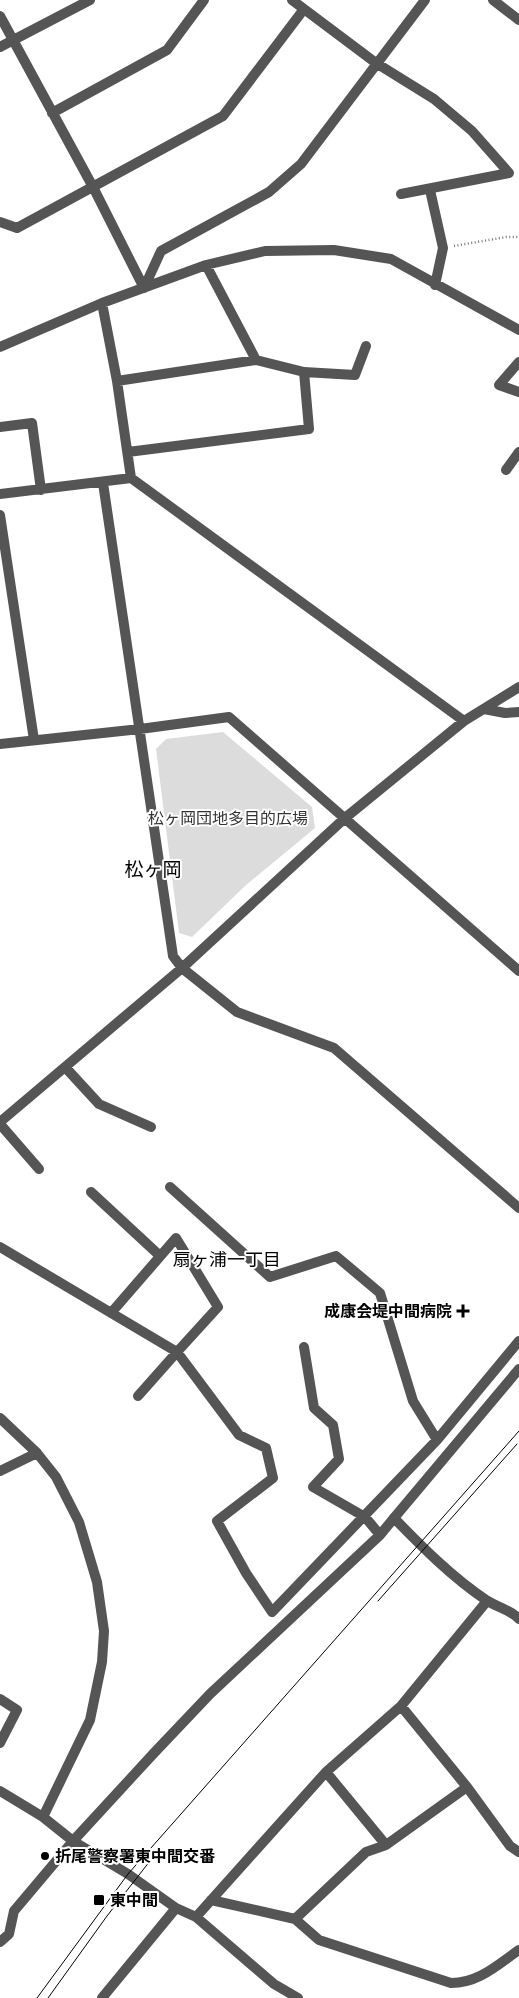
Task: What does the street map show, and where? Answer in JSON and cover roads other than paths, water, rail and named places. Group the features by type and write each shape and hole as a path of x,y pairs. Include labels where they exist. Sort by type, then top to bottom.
{"street":[{"path":"0,47 90,0"},
{"path":"52,113 167,50 204,0"},
{"path":"292,0 376,63 434,99 472,131 508,173 430,190 401,194"},
{"path":"144,288 161,252 269,192 301,164 425,0"},
{"path":"493,0 519,20"},
{"path":"0,222 17,228 222,116 304,9"},
{"path":"0,16 94,187 144,288"},
{"path":"430,190 443,248 435,284"},
{"path":"0,347 102,303 206,265 265,251 334,250 391,259 519,330"},
{"path":"206,265 256,360"},
{"path":"102,303 117,381 131,478"},
{"path":"117,381 256,360 304,372 356,375 366,346"},
{"path":"519,362 499,384 519,392"},
{"path":"128,452 309,429 304,372"},
{"path":"0,427 32,423 41,490"},
{"path":"506,470 519,452"},
{"path":"0,494 103,483 131,478 464,721"},
{"path":"103,483 173,956 182,968 238,1012 334,1048 519,1208"},
{"path":"0,515 34,740"},
{"path":"39,1169 0,1123 182,968 345,818 464,721 519,687"},
{"path":"484,709 505,713 519,712"},
{"path":"0,744 140,730 229,717 519,971"},
{"path":"65,1067 99,1104 151,1127"},
{"path":"170,1186 270,1277 336,1256 380,1293 413,1401 437,1440"},
{"path":"91,1192 160,1255"},
{"path":"111,1313 176,1238 218,1307 138,1396"},
{"path":"0,1247 177,1352 239,1434 266,1448 273,1478 217,1521 246,1573 272,1612 437,1440 519,1341"},
{"path":"304,1347 314,1408 333,1426 339,1459 313,1487 365,1517 380,1535"},
{"path":"0,1942 8,1934 14,1911 73,1841 210,1694 380,1535 519,1369"},
{"path":"0,1418 37,1453 56,1477 79,1522 97,1582 104,1631 102,1662 90,1720 43,1817"},
{"path":"0,1471 37,1453"},
{"path":"394,1518 442,1565 487,1601 515,1614 519,1619"},
{"path":"196,1917 326,1772 401,1706 487,1601"},
{"path":"0,1699 16,1710 0,1743"},
{"path":"401,1706 467,1786 510,1846 519,1852"},
{"path":"326,1772 386,1845"},
{"path":"295,1919 366,1852 386,1845 467,1786"},
{"path":"0,1791 43,1817 73,1841 128,1874 176,1908 196,1917 274,1984 298,1998"},
{"path":"211,1900 295,1919 319,1940 451,1983 466,1983 481,1977 519,1950"},
{"path":"102,1998 176,1908"}],"tram line":[{"path":"37,1998 128,1874 519,1431"},
{"path":"378,1601 517,1444"},
{"path":"48,1998 107,1916 157,1852"}],"place":[{"name":"成康会堤中間病院","path":"463,1311"},
{"name":"折尾警察署東中間交番","path":"45,1856"},
{"name":"東中間","path":"99,1900"}],"district":[{"name":"松ヶ岡","path":"153,869"},
{"name":"扇ヶ浦一丁目","path":"227,1260"}],"park label":[{"name":"松ヶ岡団地多目的広場","path":"228,818"}]}
